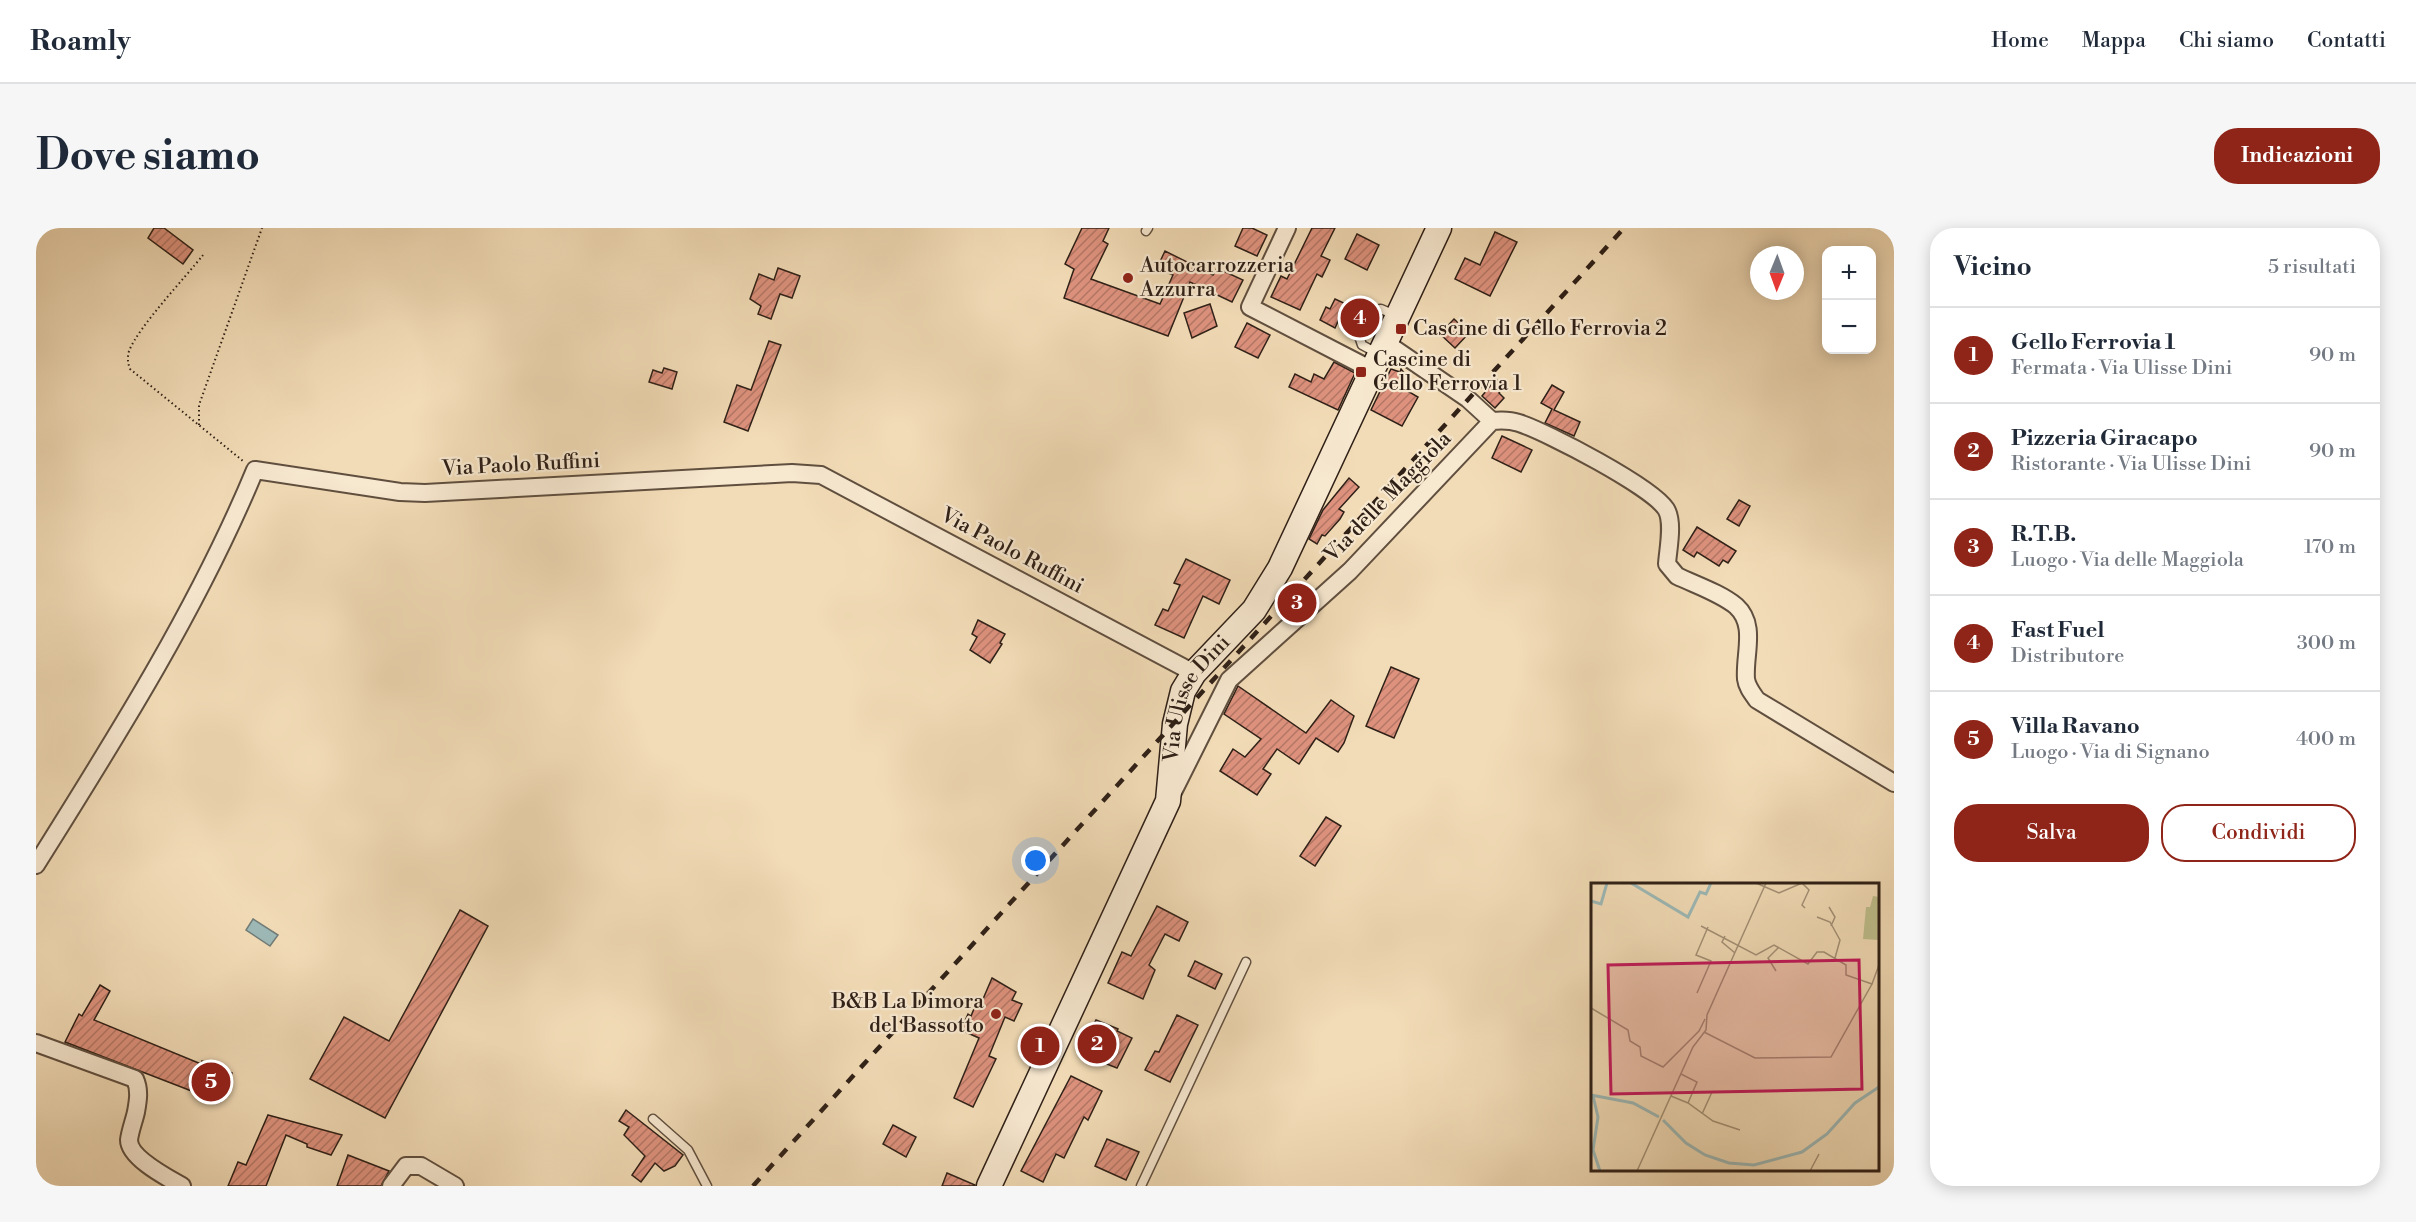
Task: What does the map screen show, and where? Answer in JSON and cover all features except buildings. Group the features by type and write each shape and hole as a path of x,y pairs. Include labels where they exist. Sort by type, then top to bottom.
{"street":[{"path":"1287,228 1251,307 1379,356 1468,399 1492,421 1505,420 1520,423 1572,448 1656,499 1668,514 1667,564 1670,569 1677,576 1732,603 1744,617 1749,632 1746,678 1748,687 1757,700 1894,783"},
{"name":"Via Ulisse Dini","path":"989,1186 1168,801 1178,708 1194,673 1239,629 1265,594 1280,568 1439,228"},
{"name":"Via delle Maggiola","path":"1168,801 1229,680 1350,571 1492,421"},
{"path":"36,865 121,725 202,582 230,531 255,470"},
{"name":"Via Paolo Ruffini","path":"255,470 400,492 425,493 792,473 821,475 1194,673"},
{"path":"36,1043 135,1079 138,1088 138,1103 129,1140 130,1148 150,1166 182,1186"},
{"path":"391,1186 406,1166 416,1164 455,1186"}],"lane":[{"path":"1141,1186 1246,962"},
{"path":"653,1119 688,1150 706,1186"}],"path":[{"path":"199,425 199,405 262,228"},
{"path":"203,255 150,322 130,350 127,360 130,369 255,470"}],"water":[{"path":"253,919 278,935 270,946 246,930"}],"railway":[{"path":"753,1186 1624,228"}],"place":[{"name":"Autocarrozzeria Azzurra","path":"1128,278"},
{"name":"Fast Fuel","path":"1360,318"},
{"name":"Cascine di Gello Ferrovia 2","path":"1401,329"},
{"name":"Cascine di Gello Ferrovia 1","path":"1361,372"},
{"name":"R.T.B.","path":"1297,603"},
{"name":"B&B La Dimora del Bassotto","path":"996,1014"},
{"name":"Pizzeria Giracapo","path":"1097,1044"},
{"name":"Gello Ferrovia 1","path":"1040,1046"},
{"name":"Villa Ravano","path":"211,1082"}]}
